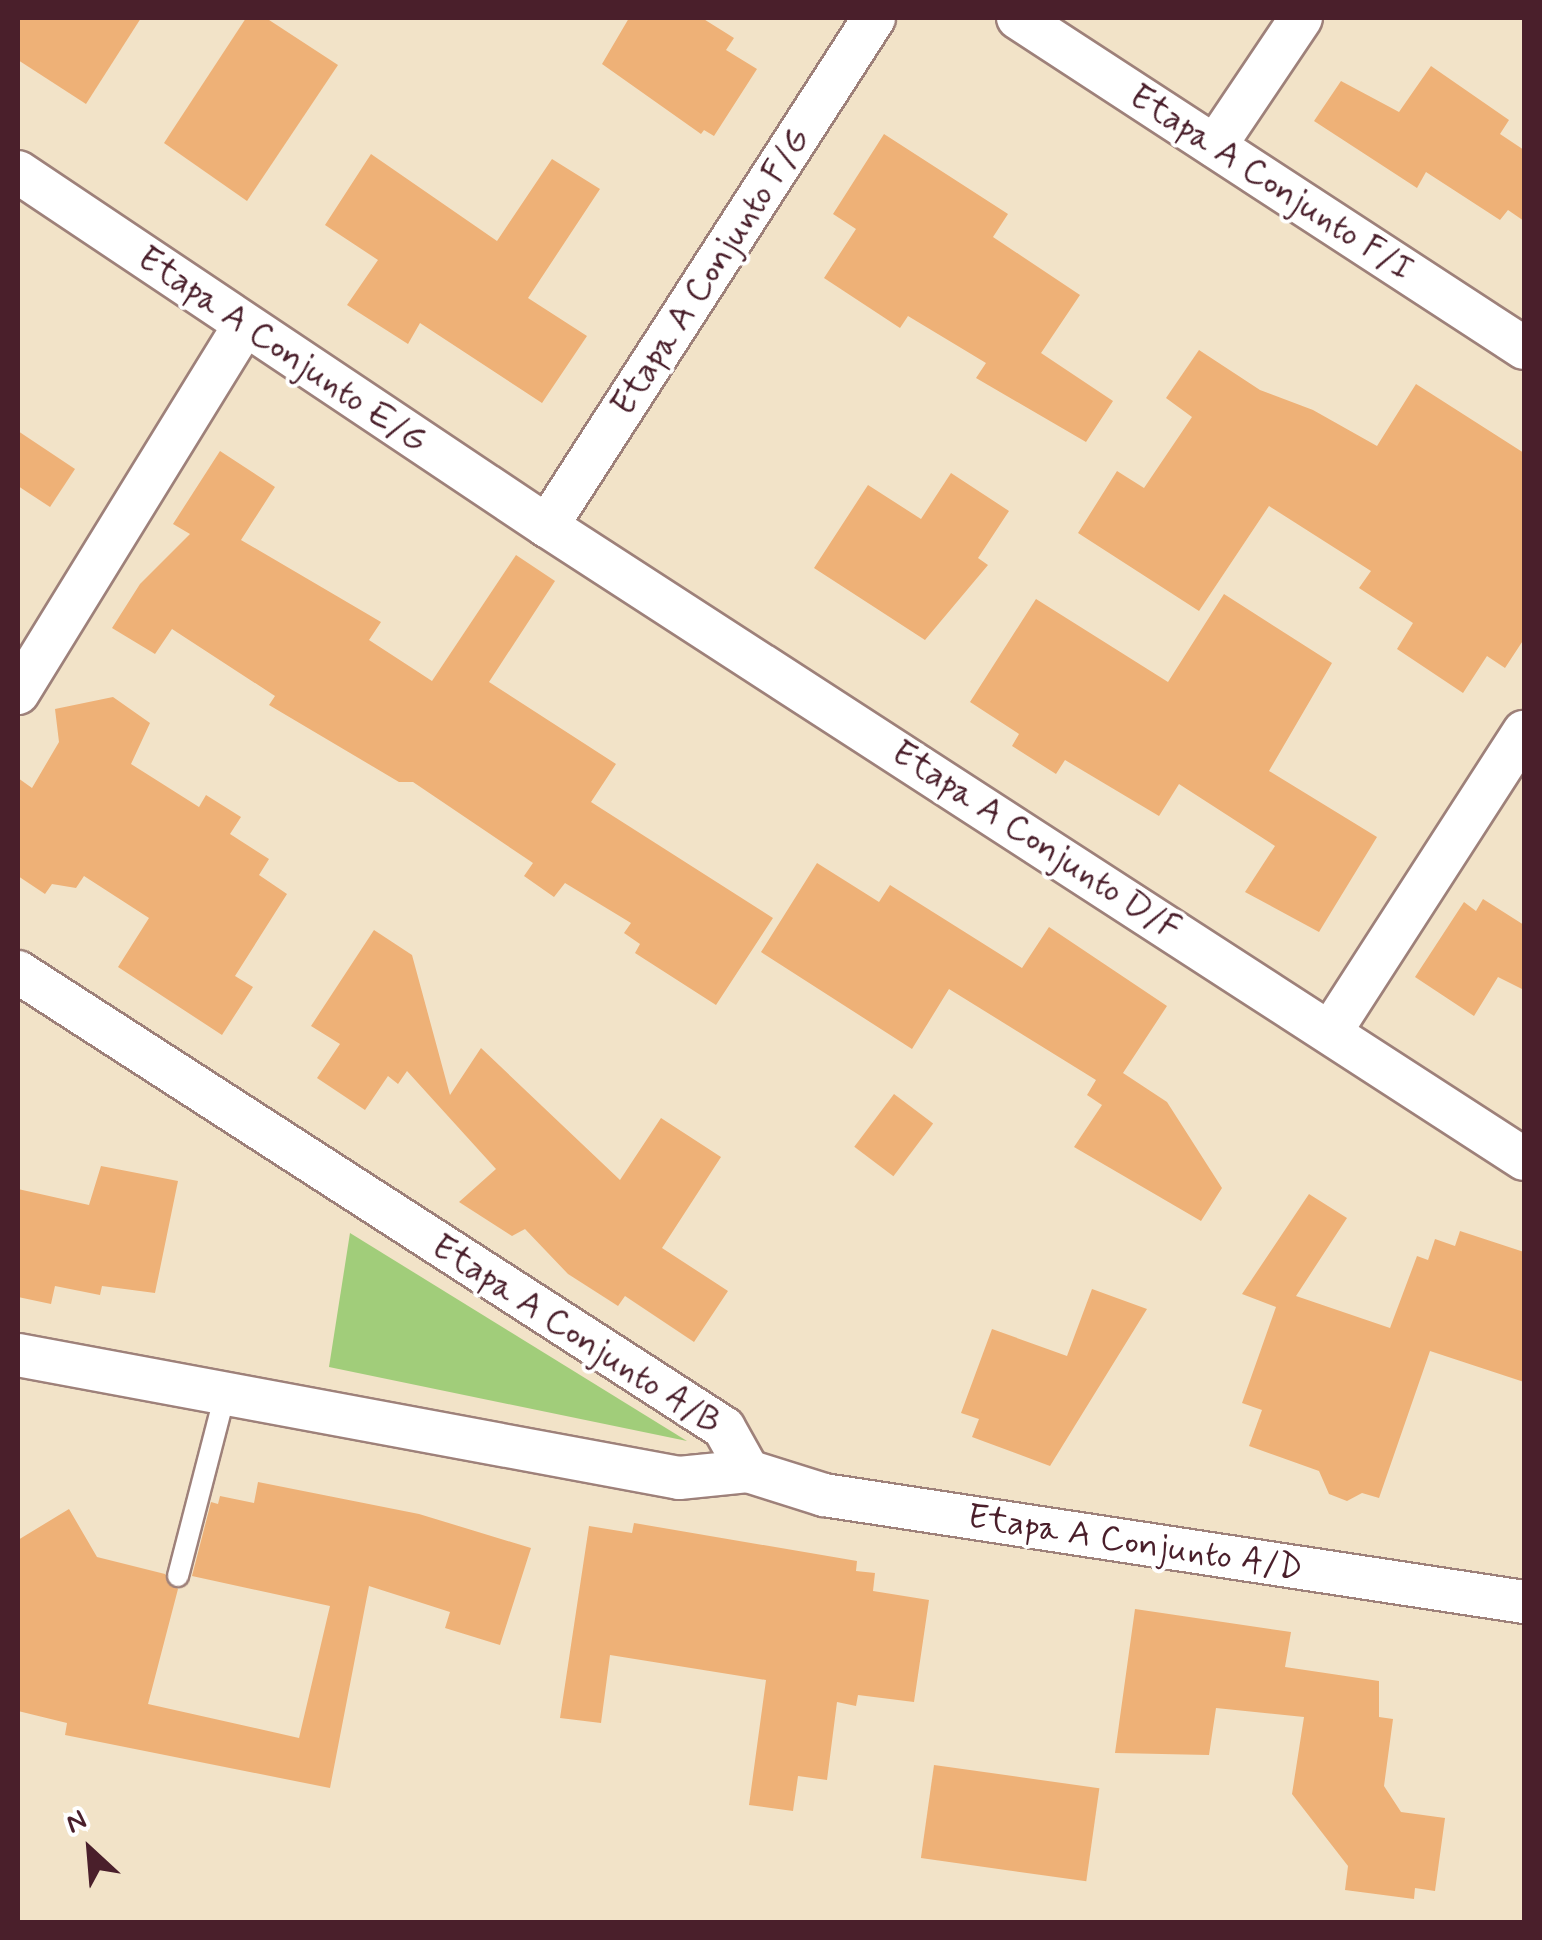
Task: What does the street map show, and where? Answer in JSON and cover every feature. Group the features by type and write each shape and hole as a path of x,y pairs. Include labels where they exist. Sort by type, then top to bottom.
{"street":[{"name":"Etapa A Conjunto F/G","path":"547,526 874,18"},
{"name":"Etapa A Conjunto F/I","path":"1018,18 1524,348"},
{"path":"1215,146 1301,18"},
{"name":"Etapa A Conjunto E/G","path":"18,172 547,526"},
{"path":"18,693 244,326"},
{"name":"Etapa A Conjunto D/F","path":"547,526 1524,1158"},
{"path":"1331,1031 1524,732"},
{"name":"Etapa A Conjunto A/B","path":"18,972 724,1428 748,1471 678,1478 18,1355"},
{"name":"Etapa A Conjunto A/D","path":"748,1471 824,1496 1524,1602"}],"lane":[{"path":"178,1576 226,1392"}],"green space":[{"path":"350,1233 687,1441 329,1367"}],"building":[{"path":"18,18 141,18 86,104 18,60"},
{"path":"246,18 266,18 338,65 247,201 164,143"},
{"path":"629,18 702,18 734,38 726,50 757,69 714,136 704,130 701,134 602,64"},
{"path":"1431,66 1509,120 1500,134 1524,150 1524,221 1508,210 1500,220 1426,172 1417,188 1314,121 1341,81 1399,112"},
{"path":"884,134 1008,214 993,237 1080,295 1041,353 1113,401 1086,442 976,378 986,363 908,316 900,328 824,278 856,229 833,214"},
{"path":"371,154 497,241 552,159 600,189 528,298 587,336 542,403 420,323 408,344 347,305 378,260 325,225"},
{"path":"1199,350 1260,390 1313,410 1377,446 1416,384 1524,453 1524,639 1505,668 1487,656 1463,693 1397,649 1413,623 1359,588 1371,571 1269,506 1199,611 1078,533 1117,471 1144,488 1192,417 1166,398"},
{"path":"18,431 75,469 50,507 18,486"},
{"path":"220,451 275,487 241,540 381,622 369,640 432,681 516,555 555,581 489,682 616,764 591,802 773,918 716,1005 635,953 640,944 624,933 631,923 565,883 554,897 524,876 533,863 413,782 399,782 269,705 275,696 172,629 155,654 112,628 140,584 190,534 173,524"},
{"path":"951,473 1009,511 978,558 988,565 925,640 814,568 868,485 921,519"},
{"path":"1224,594 1332,663 1269,771 1377,837 1319,932 1245,892 1275,846 1179,784 1159,816 1065,760 1056,774 1012,746 1019,734 970,702 1036,599 1168,682"},
{"path":"113,697 150,723 131,764 199,807 206,795 241,817 230,834 269,859 259,875 287,894 235,976 253,987 222,1035 118,967 149,918 84,876 76,888 52,884 45,894 18,876 18,778 32,788 59,742 55,709"},
{"path":"817,863 879,902 890,885 1022,968 1049,927 1167,1006 1123,1073 1167,1102 1222,1188 1201,1221 1074,1147 1102,1105 1087,1095 1096,1080 949,989 912,1049 761,952"},
{"path":"1483,899 1524,925 1524,990 1498,977 1474,1016 1415,977 1464,902 1476,911"},
{"path":"374,930 412,955 450,1095 481,1048 620,1180 661,1118 721,1157 662,1248 728,1291 694,1342 625,1296 618,1306 568,1274 525,1229 512,1236 459,1202 496,1169 407,1071 398,1084 388,1076 365,1110 317,1078 340,1044 311,1026"},
{"path":"894,1094 933,1123 893,1176 854,1147"},
{"path":"101,1166 178,1181 155,1293 102,1286 100,1295 55,1286 51,1304 18,1297 18,1189 89,1205"},
{"path":"1309,1194 1347,1218 1296,1296 1390,1328 1417,1256 1428,1260 1435,1239 1455,1246 1460,1231 1524,1252 1524,1382 1430,1351 1379,1498 1362,1493 1347,1501 1329,1494 1319,1471 1249,1446 1262,1410 1242,1403 1276,1307 1242,1294"},
{"path":"1092,1289 1147,1309 1050,1466 972,1437 979,1419 961,1413 992,1329 1067,1356"},
{"path":"258,1482 419,1514 531,1548 500,1645 445,1628 450,1612 369,1586 330,1788 65,1735 67,1723 18,1711 18,1540 69,1509 97,1557 165,1574 178,1589 148,1704 299,1738 330,1606 192,1576 211,1502 218,1504 220,1496 254,1503"},
{"path":"634,1523 857,1561 856,1571 875,1573 873,1591 929,1600 914,1702 858,1695 856,1706 837,1702 827,1780 798,1776 793,1811 749,1805 766,1680 610,1655 601,1723 560,1718 589,1526 632,1533"},
{"path":"1135,1609 1291,1632 1285,1667 1379,1681 1379,1717 1393,1719 1384,1786 1401,1812 1445,1818 1435,1891 1415,1888 1414,1899 1345,1890 1348,1866 1292,1794 1304,1717 1216,1708 1209,1755 1115,1753"},
{"path":"934,1765 1099,1788 1086,1881 921,1858"}]}
